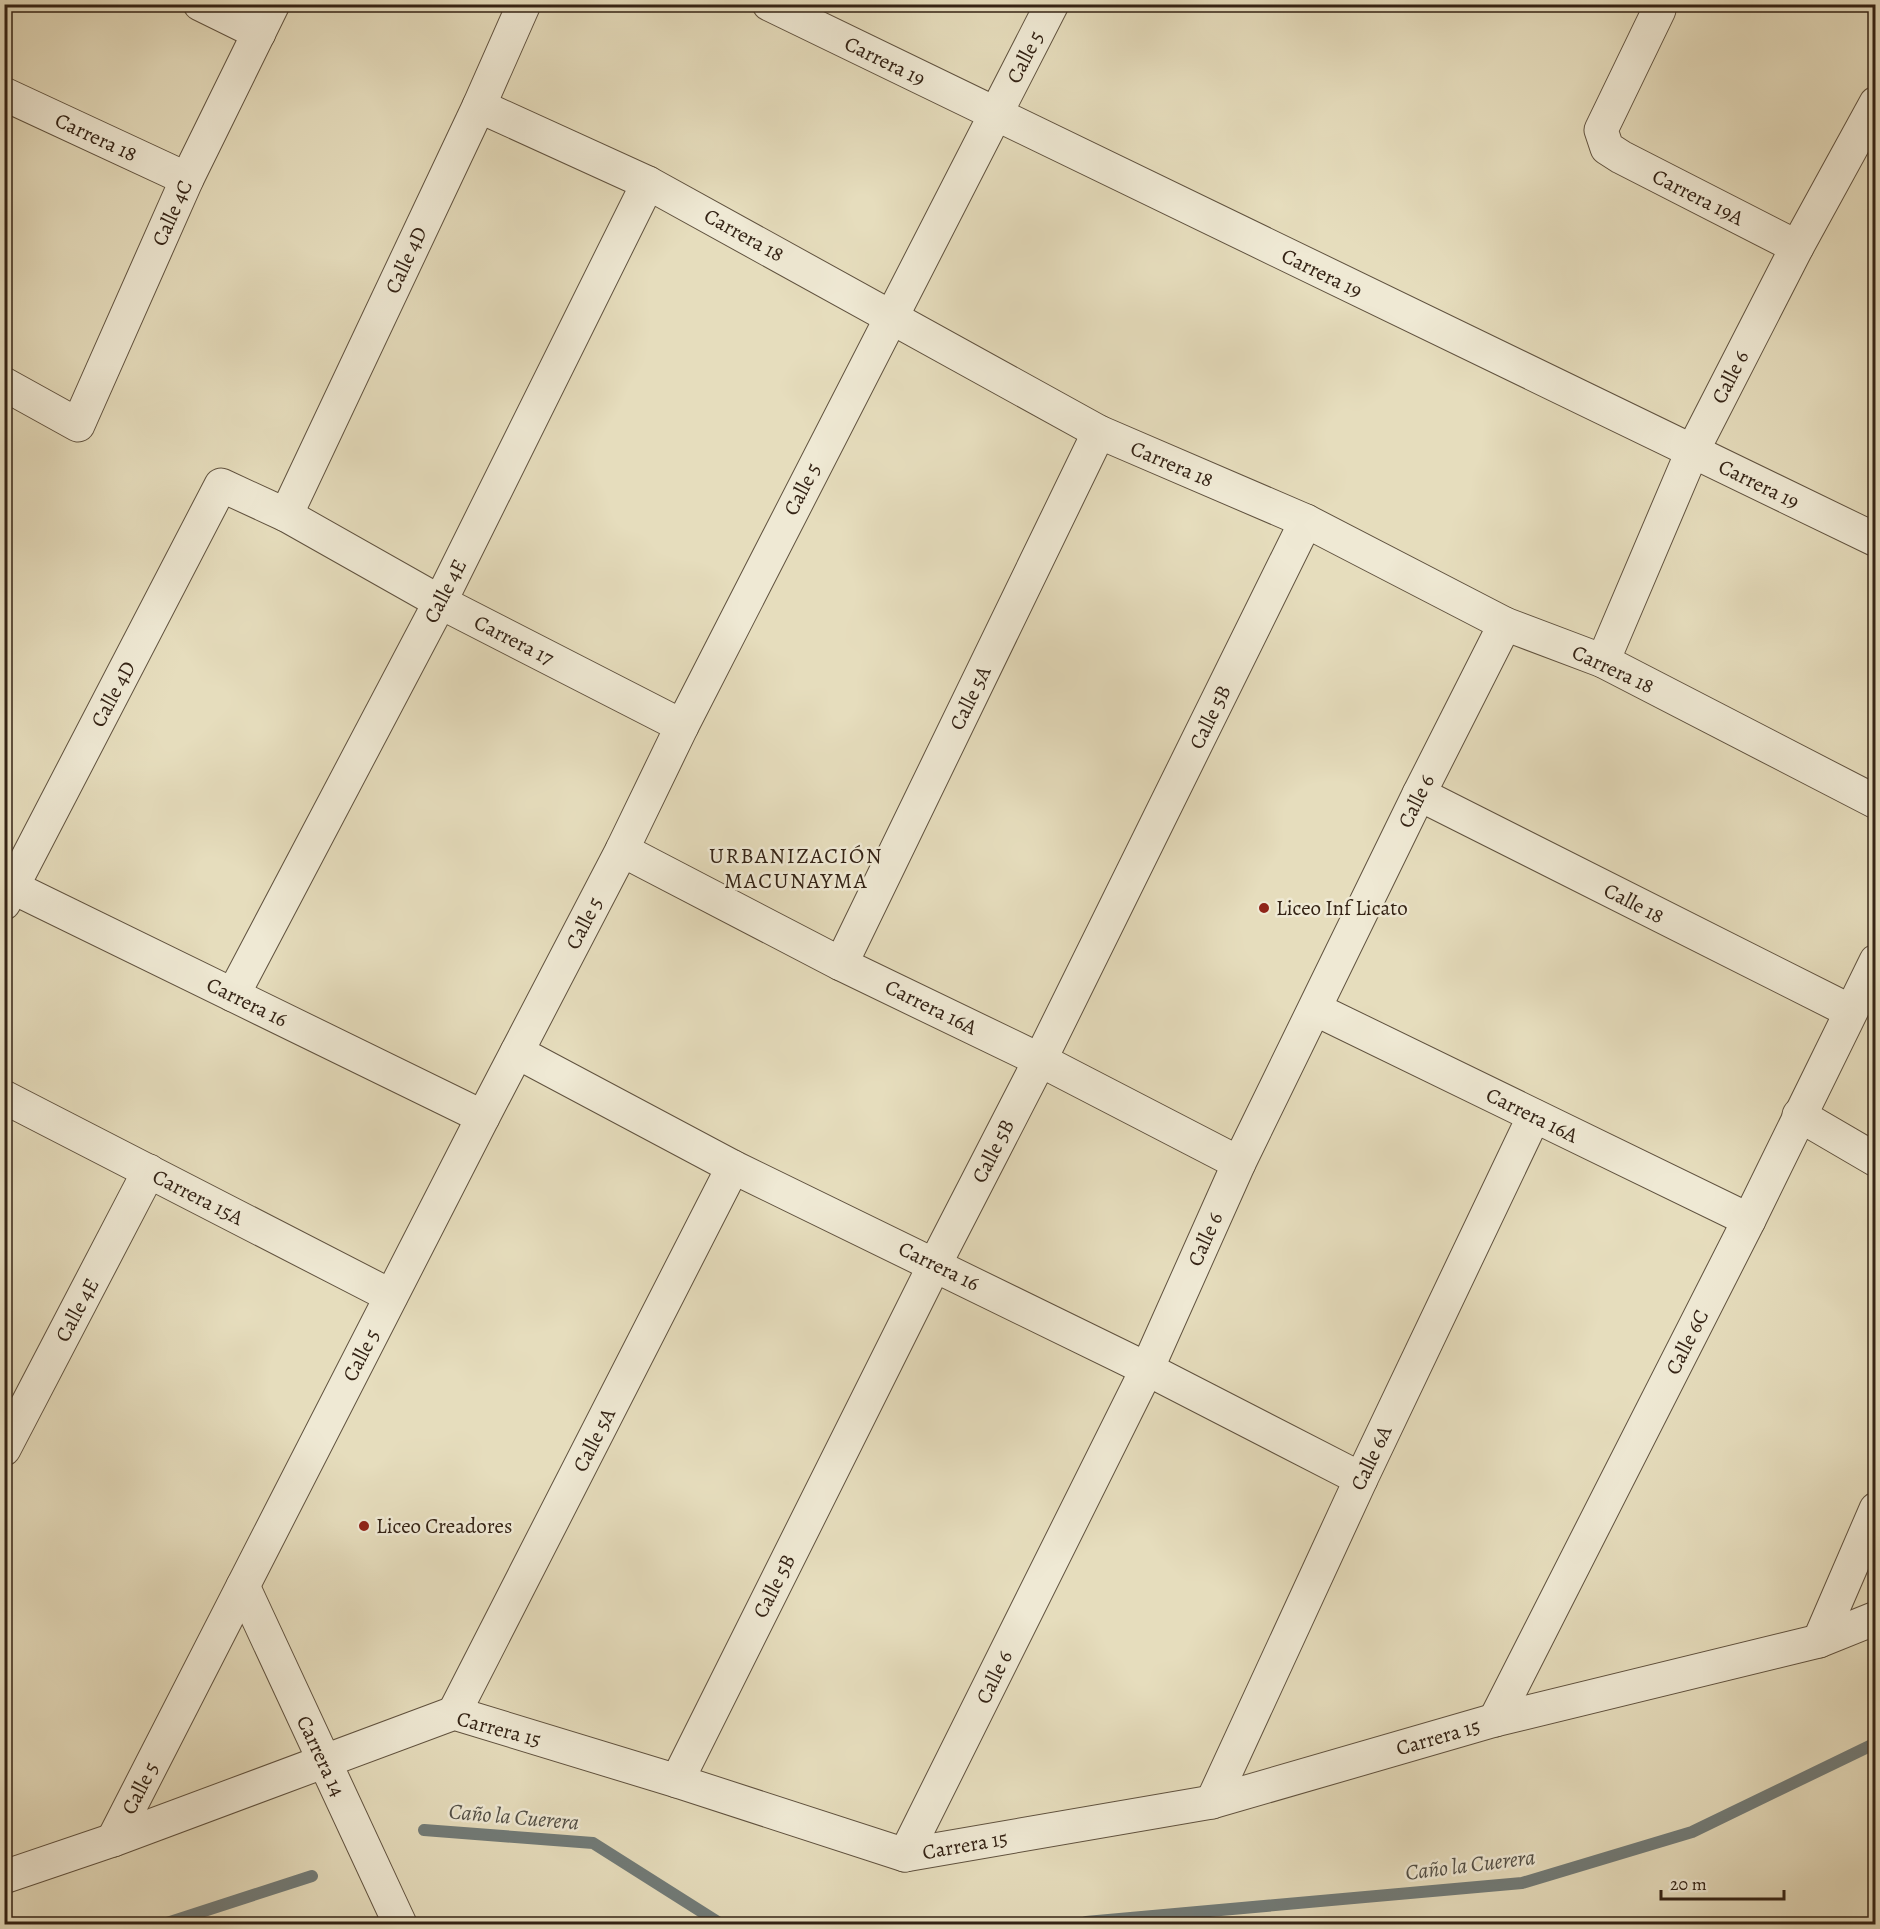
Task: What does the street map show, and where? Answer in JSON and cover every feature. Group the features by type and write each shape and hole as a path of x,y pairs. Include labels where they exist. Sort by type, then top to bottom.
{"street":[{"path":"200,4 266,19"},
{"name":"Calle 4D","path":"286,515 479,106 524,4"},
{"name":"Carrera 19","path":"769,4 1875,540"},
{"name":"Calle 5","path":"113,1840 622,850 682,726 1052,4"},
{"name":"Carrera 19A","path":"1659,10 1601,130 1607,148 1621,158 1797,247"},
{"name":"Calle 4C","path":"4,384 78,425 187,179 266,19"},
{"name":"Carrera 18","path":"4,94 187,179"},
{"name":"Calle 6","path":"1603,661 1692,452 1797,247 1875,103"},
{"name":"Carrera 18","path":"479,106 648,183 891,315 1099,432 1306,521 1505,624 1603,661 1875,802"},
{"name":"Calle 4E","path":"233,995 440,602 648,183"},
{"name":"Calle 5A","path":"841,964 1099,432"},
{"name":"Calle 4D","path":"8,895 221,485"},
{"name":"Carrera 17","path":"221,485 286,515 440,602 682,726"},
{"name":"Calle 5B","path":"677,1781 935,1264 1040,1060 1306,521"},
{"name":"Calle 6","path":"905,1855 1147,1369 1239,1163 1419,794 1505,624"},
{"name":"Calle 18","path":"1419,794 1850,1011"},
{"name":"Carrera 16A","path":"622,850 841,964 1040,1060 1239,1163"},
{"name":"Carrera 16","path":"8,895 233,995 483,1117"},
{"name":"Calle 6C","path":"1495,1720 1749,1220 1875,961"},
{"name":"Carrera 16A","path":"1315,1009 1749,1220"},
{"name":"Carrera 16","path":"517,1052 733,1167 1147,1369 1362,1479"},
{"name":"Carrera 15A","path":"4,1097 392,1296"},
{"path":"1799,1115 1875,1160"},
{"name":"Calle 6A","path":"1212,1802 1534,1116"},
{"name":"Calle 5A","path":"454,1713 733,1167"},
{"name":"Calle 4E","path":"4,1449 149,1172"},
{"path":"1819,1641 1875,1509"},
{"name":"Carrera 14","path":"243,1586 400,1924"},
{"name":"Carrera 15","path":"4,1877 113,1840 454,1713 677,1781 905,1855 1212,1802 1495,1720 1819,1641 1875,1618"}],"waterway":[{"name":"Caño la Cuerera","path":"1081,1924 1522,1883 1692,1832 1876,1743"},
{"name":"Caño la Cuerera","path":"424,1830 593,1843 721,1924"},
{"name":"Caño la Cuerera","path":"164,1924 312,1876"}],"place":[{"name":"Liceo Inf Licato","path":"1264,908"},
{"name":"Liceo Creadores","path":"364,1526"}],"district":[{"name":"URBANIZACIÓN MACUNAYMA","path":"796,868"}]}
